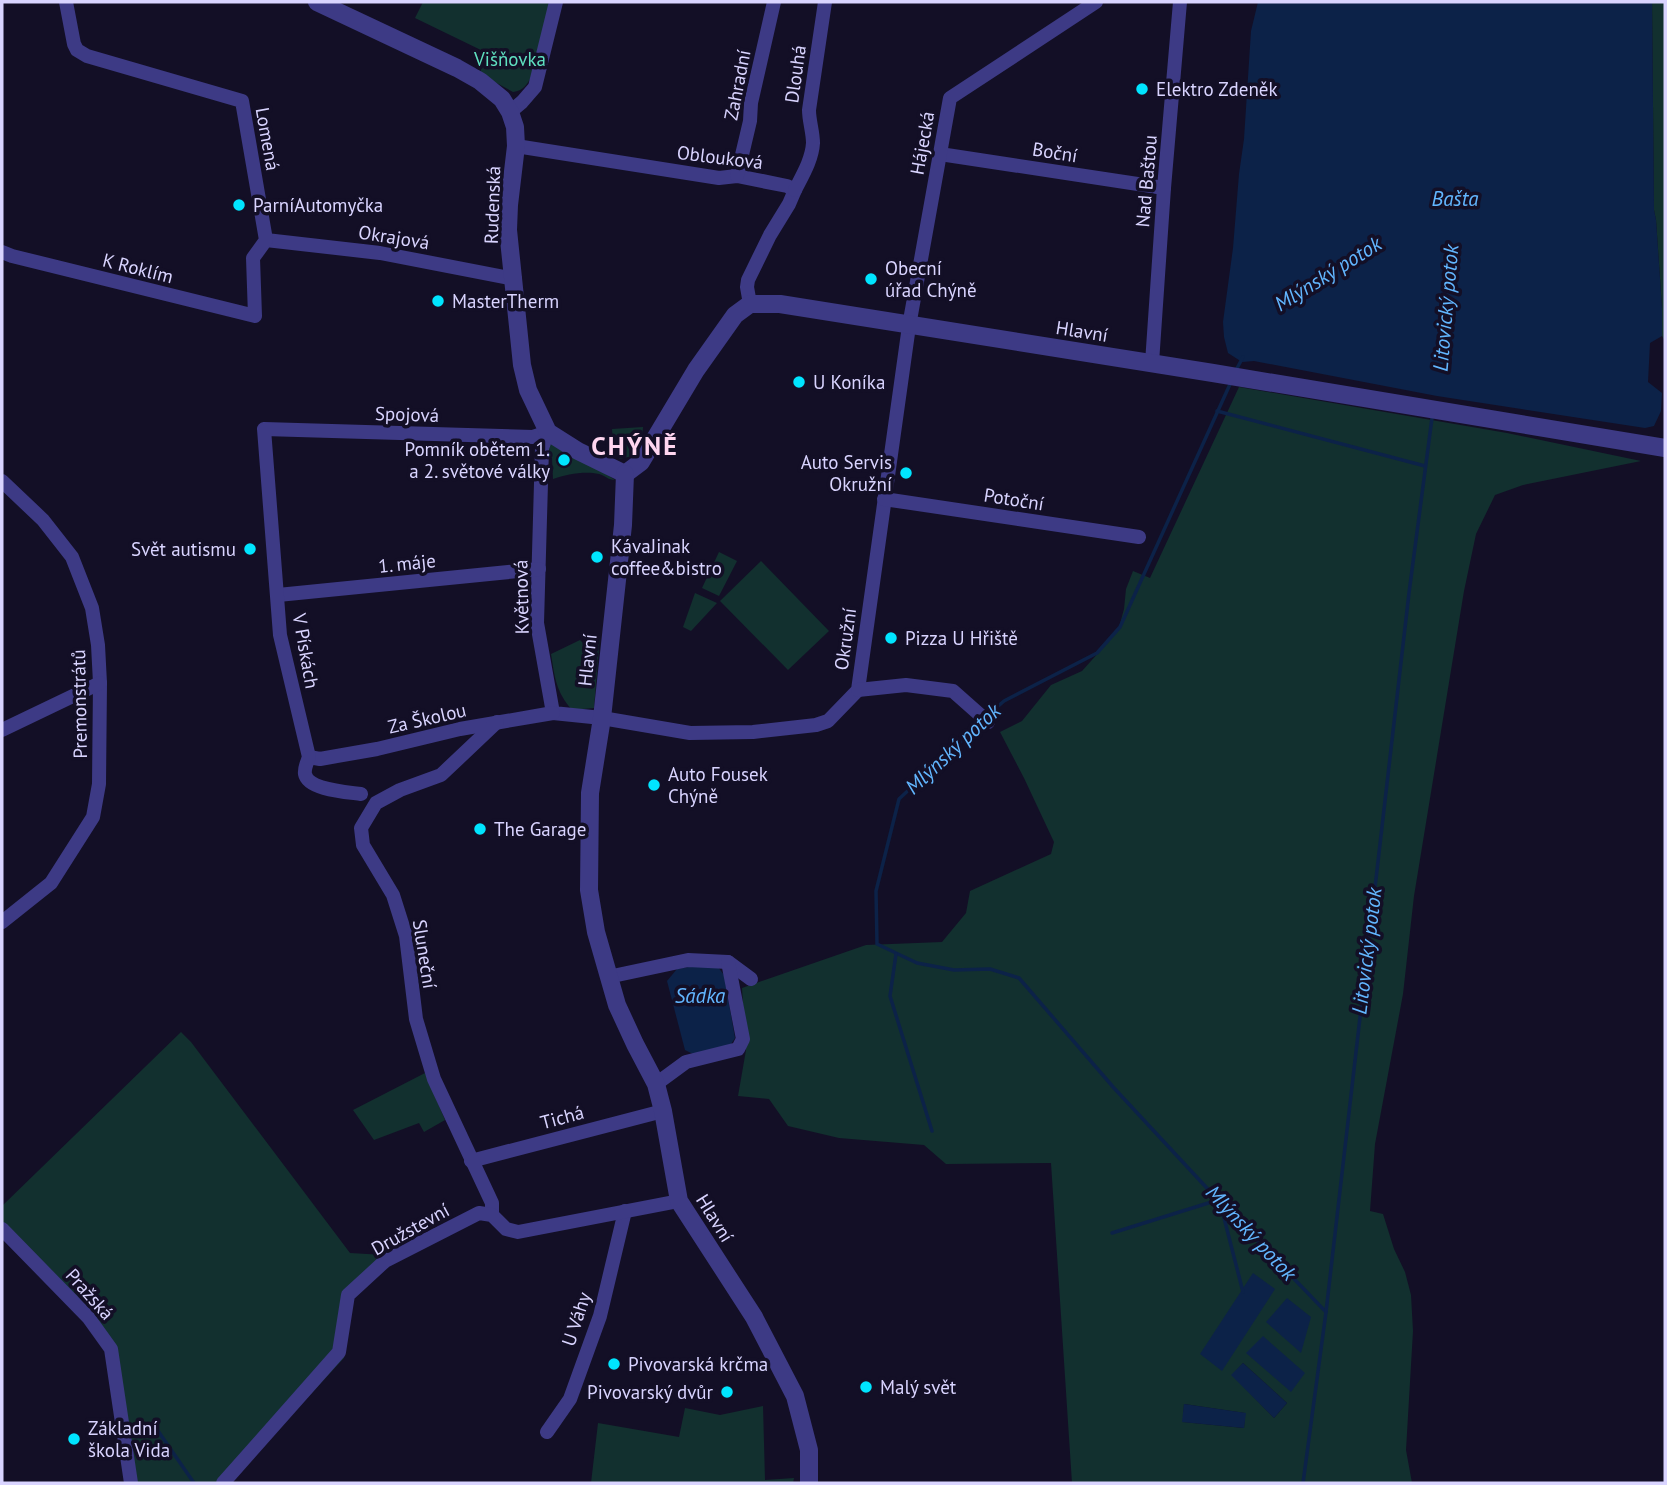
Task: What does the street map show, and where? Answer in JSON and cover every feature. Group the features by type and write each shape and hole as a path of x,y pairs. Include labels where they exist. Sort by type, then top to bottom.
{"street":[{"name":"Lomená","path":"66,2 74,44 77,50 86,56 242,101 265,240 253,258 255,316"},
{"path":"317,2 480,81 502,99 510,112 535,87 556,2"},
{"name":"Zahradní","path":"737,176 774,2"},
{"name":"Dlouhá","path":"795,190 812,151 809,110 825,2"},
{"name":"Hájecká","path":"909,326 950,98 1096,2"},
{"name":"Nad Baštou","path":"1152,363 1180,2"},
{"name":"Rudenská","path":"510,112 515,127 516,146 509,218 522,365 528,390 548,432"},
{"name":"Oblouková","path":"516,146 719,178 737,176 795,190"},
{"name":"Boční","path":"940,154 1164,188"},
{"path":"548,432 578,451 625,474 641,462 696,370 735,315 750,304 748,280 795,190"},
{"name":"Okrajová","path":"265,240 380,253 514,279"},
{"name":"K Roklím","path":"7,254 255,316"},
{"name":"Hlavní","path":"750,304 780,304 1665,448"},
{"name":"Okružní","path":"602,718 690,733 753,732 816,725 828,721 858,690 909,326"},
{"name":"Spojová","path":"264,429 533,437 548,432"},
{"name":"V Pískách","path":"264,429 280,635 309,757 305,777 311,783 326,788 361,794"},
{"name":"Květnová","path":"548,432 542,448 537,623 553,713"},
{"name":"Hlavní","path":"625,474 602,718 590,793 589,890 596,932 617,1005 656,1084 679,1201 754,1317 795,1396 809,1450 809,1483"},
{"name":"Premonstrátů","path":"2,481 43,520 72,557 92,607 100,683 99,784 93,817 51,883 2,922"},
{"name":"Potoční","path":"884,499 1139,537"},
{"name":"1. máje","path":"278,595 539,569"},
{"path":"2,730 100,683"},
{"path":"858,690 906,685 953,691 988,722"},
{"path":"553,713 602,718"},
{"name":"Za Školou","path":"309,757 320,759 377,749 460,729 553,713"},
{"name":"Sluneční","path":"492,1215 492,1203 434,1079 416,1019 406,936 393,895 363,845 360,828 376,803 400,790 440,775 497,722"},
{"path":"608,977 688,960 727,962 751,979"},
{"path":"656,1084 686,1062 738,1049 743,1039 727,962"},
{"name":"Tichá","path":"471,1161 663,1111"},
{"path":"492,1215 506,1229 518,1231 679,1201"},
{"name":"U Váhy","path":"547,1432 570,1399 600,1316 625,1211"},
{"name":"Družstevní","path":"222,1483 339,1352 348,1295 385,1261 479,1213 492,1215"},
{"name":"Pražská","path":"2,1229 88,1317 111,1349 131,1483"}],"green space":[{"name":"Višňovka","path":"423,2 550,2 532,75 527,84 513,92 480,74 485,52 415,18"},
{"path":"1652,2 1665,2 1665,341 1662,336 1654,210"},
{"path":"1239,387 1507,433 1641,461 1523,485 1495,495 1476,534 1464,591 1414,896 1403,994 1375,1144 1370,1211 1383,1214 1411,1295 1413,1331 1406,1450 1412,1483 1072,1483 1051,1163 946,1164 924,1145 839,1138 788,1126 769,1099 738,1096 746,1050 742,988 866,945 942,942 966,913 970,891 1051,854 1054,842 1000,732 1022,721 1051,685 1082,671 1118,631 1126,589 1133,571 1150,578","holes":["1243,1363 1287,1403 1274,1418 1232,1375","1184,1404 1245,1413 1244,1428 1183,1422"]},
{"path":"643,427 641,449 632,456 620,459 614,455 612,429"},
{"path":"551,443 585,460 615,480 588,473 553,479 552,458 546,455"},
{"path":"719,552 737,561 719,596 702,588"},
{"path":"761,561 829,631 788,670 720,601"},
{"path":"695,593 717,603 691,631 683,627"},
{"path":"600,635 594,708 572,710 557,684 551,654 580,640 583,643"},
{"path":"181,1032 350,1253 402,1256 352,1295 344,1358 229,1483 131,1483 111,1349 2,1229 2,1206"},
{"path":"425,1073 445,1120 424,1132 419,1123 374,1140 353,1110"},
{"path":"763,1406 765,1480 794,1478 793,1483 591,1483 598,1423 679,1437 685,1408 720,1415"}],"water":[{"name":"Bašta","path":"1258,2 1652,2 1654,210 1662,308 1662,336 1650,343 1648,382 1662,393 1661,411 1654,426 1645,428 1437,396 1254,361 1242,362 1228,353 1223,322 1244,139 1251,31"},
{"name":"Sádka","path":"706,964 718,967 724,975 735,1038 729,1047 693,1054 685,1050 667,981 677,969"},
{"path":"1253,1273 1275,1289 1222,1371 1200,1354"},
{"path":"1287,1298 1311,1317 1301,1353 1266,1322"},
{"path":"1263,1336 1305,1373 1291,1392 1246,1353"},
{"path":"1243,1363 1287,1403 1274,1418 1231,1375"},
{"path":"1184,1404 1246,1413 1244,1428 1182,1422"}],"waterway":[{"name":"Mlýnský potok","path":"1235,372 1243,357"},
{"name":"Mlýnský potok","path":"988,715 1004,701 1097,653 1120,627 1231,382"},
{"path":"1217,411 1425,466"},
{"name":"Litovický potok","path":"1303,1483 1326,1312 1409,593 1432,418"},
{"name":"Mlýnský potok","path":"983,721 899,799 876,891 877,944 917,963 954,970 990,969 1019,978 1114,1088 1326,1312"},
{"path":"896,954 890,996 932,1131"},
{"path":"1112,1233 1218,1200"},
{"path":"1225,1207 1222,1210 1243,1292"},
{"path":"156,1428 194,1483"}],"place":[{"name":"Elektro Zdeněk","path":"1142,89"},
{"name":"ParníAutomyčka","path":"239,205"},
{"name":"Obecní úřad Chýně","path":"871,279"},
{"name":"MasterTherm","path":"438,301"},
{"name":"U Koníka","path":"799,382"},
{"name":"Pomník obětem 1. a 2. světové války","path":"564,460"},
{"name":"Auto Servis Okružní","path":"906,473"},
{"name":"Svět autismu","path":"250,549"},
{"name":"KávaJinak coffee&bistro","path":"597,557"},
{"name":"Pizza U Hřiště","path":"891,638"},
{"name":"Auto Fousek Chýně","path":"654,785"},
{"name":"The Garage","path":"480,829"},
{"name":"Pivovarská krčma","path":"614,1364"},
{"name":"Malý svět","path":"866,1387"},
{"name":"Pivovarský dvůr","path":"727,1392"},
{"name":"Základní škola Vida","path":"74,1439"}],"district":[{"name":"CHÝNĚ","path":"635,446"}]}
